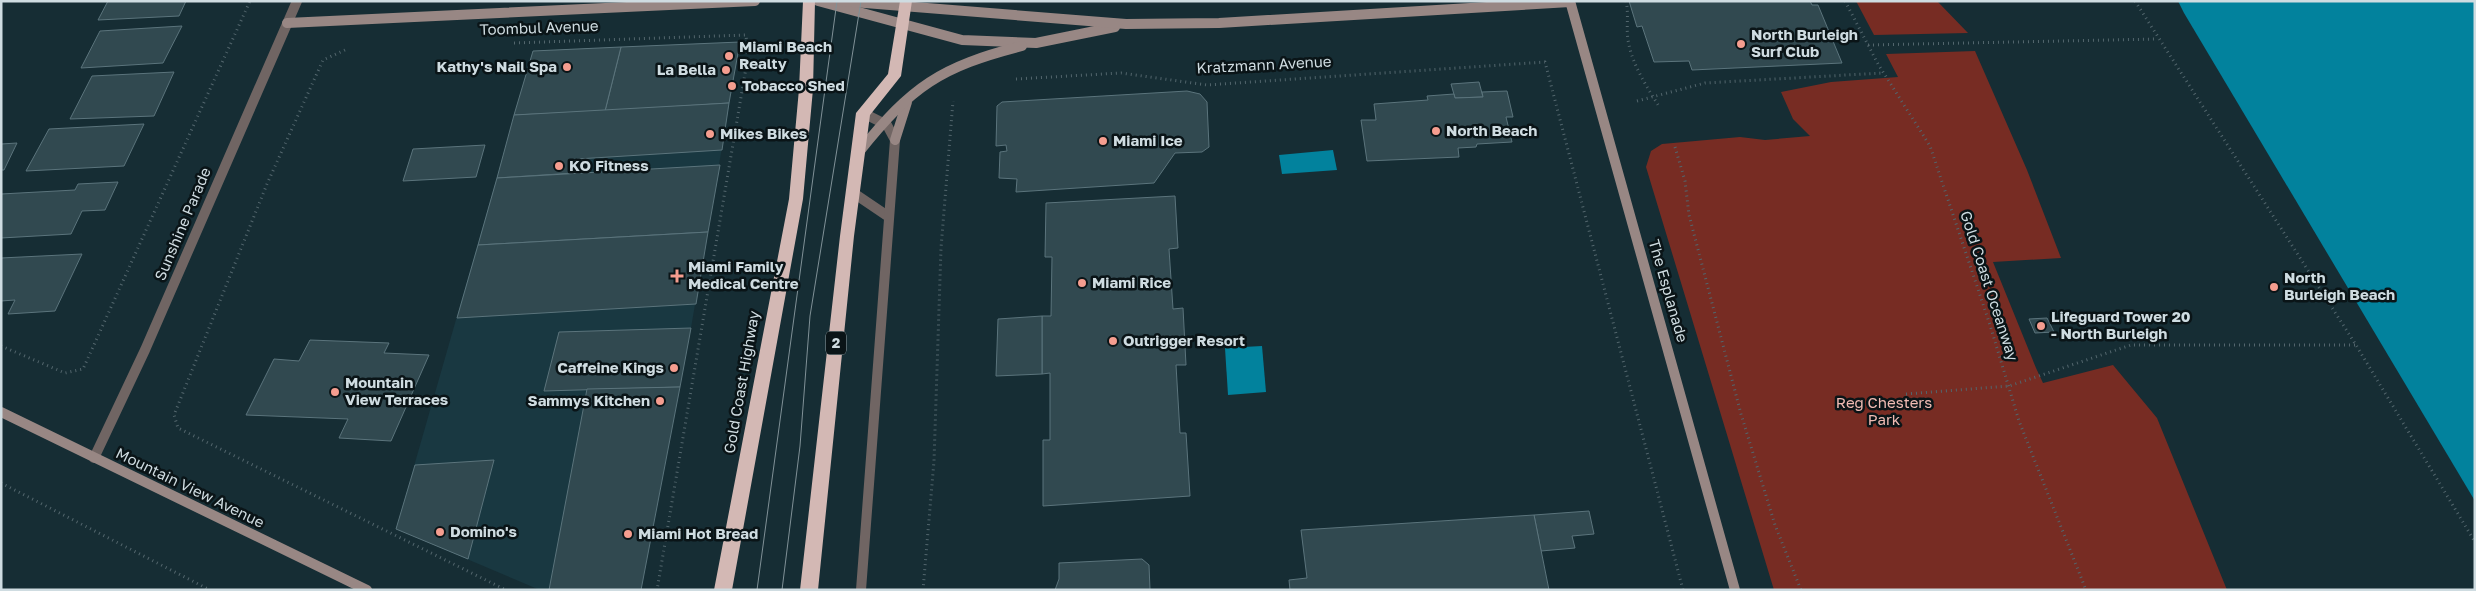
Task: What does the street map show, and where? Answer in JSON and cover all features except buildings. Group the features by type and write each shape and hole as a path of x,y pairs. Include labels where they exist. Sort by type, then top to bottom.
{"highway":[{"name":"Gold Coast Highway","path":"723,590 772,314 796,199 806,89 809,1"},
{"path":"862,112 894,76 906,4"},
{"name":"2","path":"809,590 862,112"}],"street":[{"name":"Sunshine Parade","path":"94,458 146,350 297,1"},
{"name":"Toombul Avenue","path":"287,23 755,1"},
{"path":"818,1 962,40 1036,43"},
{"path":"840,1 906,4 1126,24 1239,22 1570,1"},
{"name":"The Esplanade","path":"1570,1 1735,590"},
{"path":"857,154 884,122 908,99 930,81 947,72 978,59 1036,43 1126,24"},
{"path":"861,590 895,140 908,99"},
{"path":"862,112 884,122 892,129 895,140"},
{"path":"852,192 889,218"},
{"name":"Mountain View Avenue","path":"1,412 366,590"}],"path":[{"name":"Sunshine Parade","path":"1,346 65,373 83,369 250,1"},
{"path":"1626,1 1630,11 1627,32 1634,64 1660,108"},
{"name":"Gold Coast Oceanway","path":"1845,1 1883,73 1930,146 2019,421 2086,590"},
{"path":"2135,1 2356,344 2475,542"},
{"name":"Toombul Avenue","path":"512,43 746,35 748,56 704,318 676,462 657,590"},
{"path":"1868,45 2158,39"},
{"path":"354,50 344,50 323,60 257,209 174,415 178,428 506,590"},
{"name":"Kratzmann Avenue","path":"1006,79 1121,73 1207,85 1545,62 1683,590"},
{"path":"1637,101 1705,83 1883,73"},
{"path":"923,590 934,461 941,248 954,98"},
{"path":"1675,147 1689,200 1689,215 1741,414 1775,525 1801,590"},
{"path":"1906,394 2009,386 2131,345 2356,344"},
{"path":"1,483 210,590"}],"shaded area":[{"path":"740,42 691,328 641,590 540,590 396,529 533,51"}],"green space":[{"path":"1856,1 1937,1 1968,33 1874,35"},
{"name":"Reg Chesters Park","path":"1975,51 2027,170 2061,258 1993,262 2043,383 2113,365 2157,418 2227,590 1774,590 1646,167 1651,151 1662,144 1740,137 1765,140 1810,136 1793,119 1781,92 1831,82 1898,77 1886,54"}],"water":[{"path":"2178,1 2475,1 2475,501 2184,13"},
{"path":"1333,150 1337,170 1282,174 1279,155"},
{"path":"1262,346 1266,392 1228,395 1225,348"}],"tram line":[{"path":"757,590 837,1"},
{"path":"782,590 800,446 810,316 861,1"}],"place":[{"name":"North Burleigh Surf Club","path":"1741,44"},
{"name":"Miami Beach Realty","path":"729,56"},
{"name":"Kathy's Nail Spa","path":"567,67"},
{"name":"La Bella","path":"726,70"},
{"name":"Tobacco Shed","path":"732,86"},
{"name":"North Beach","path":"1436,131"},
{"name":"Mikes Bikes","path":"710,134"},
{"name":"Miami Ice","path":"1103,141"},
{"name":"KO Fitness","path":"559,166"},
{"name":"Miami Family Medical Centre","path":"677,276"},
{"name":"Miami Rice","path":"1082,283"},
{"name":"North Burleigh Beach","path":"2274,287"},
{"name":"Lifeguard Tower 20 - North Burleigh","path":"2041,326"},
{"name":"Outrigger Resort","path":"1113,341"},
{"name":"Caffeine Kings","path":"674,368"},
{"name":"Mountain View Terraces","path":"335,392"},
{"name":"Sammys Kitchen","path":"660,401"},
{"name":"Domino's","path":"440,532"},
{"name":"Miami Hot Bread","path":"628,534"}]}
